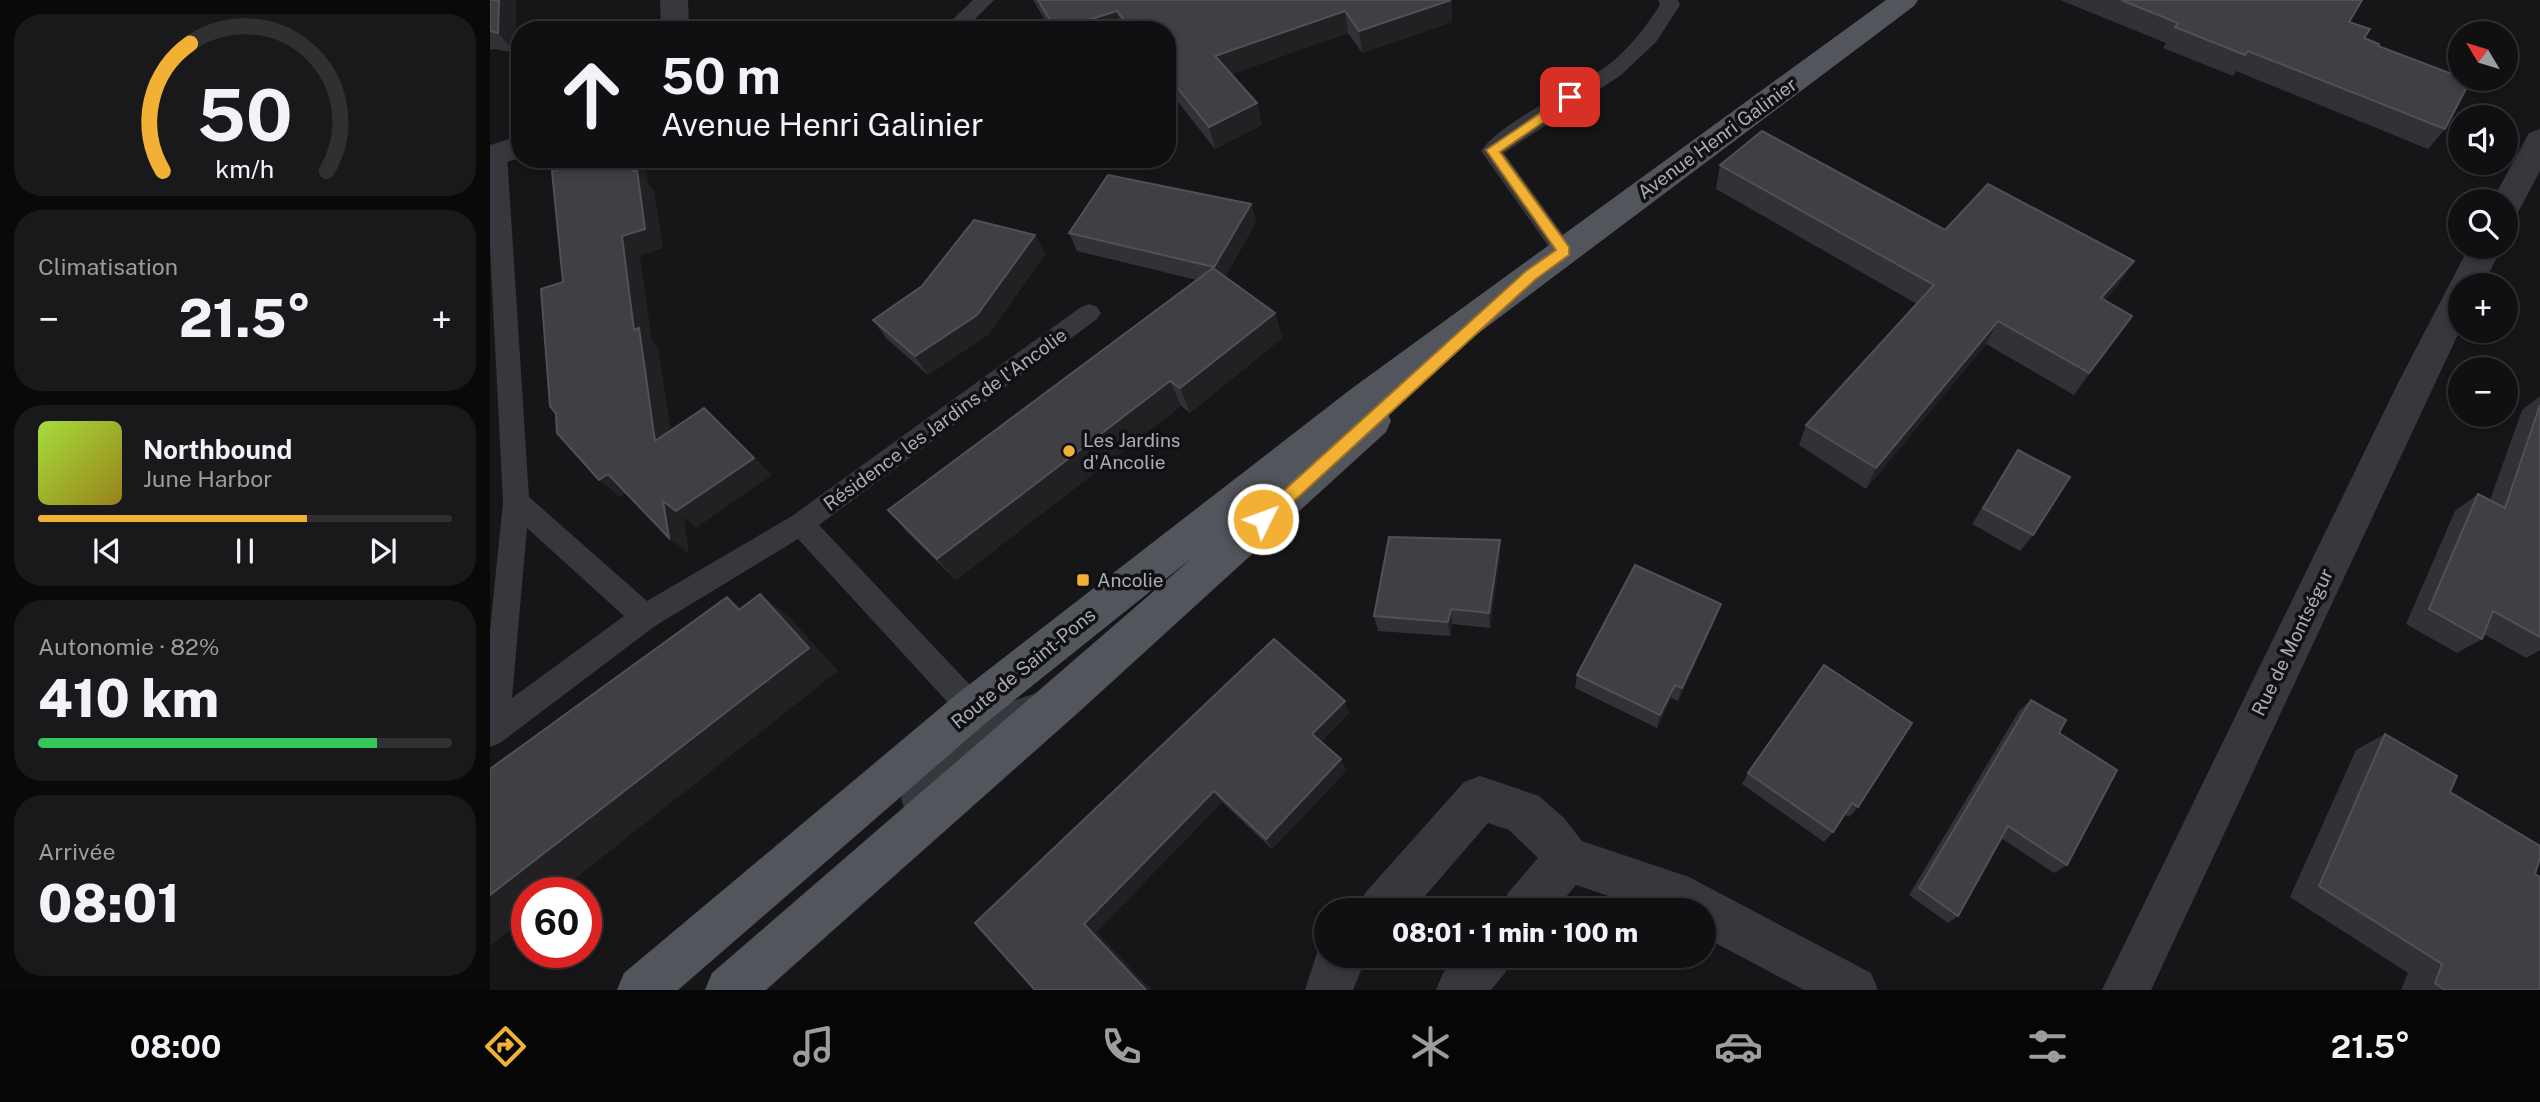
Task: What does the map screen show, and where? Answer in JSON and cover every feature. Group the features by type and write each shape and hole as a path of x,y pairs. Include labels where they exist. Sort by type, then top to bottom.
{"main road":[{"name":"Avenue Henri Galinier","path":"1531,275 1904,0"},
{"path":"729,990 1065,697 1383,413 1531,275"},
{"name":"Route de Saint-Pons","path":"641,990 983,715 1364,399 1531,275"}],"street":[{"path":"674,0 675,21"},
{"path":"2515,189 2540,139"},
{"name":"Rue de Montségur","path":"2126,990 2448,320"},
{"path":"1392,898 1480,798 1523,812 1548,834 1567,859 1679,898"},
{"path":"1535,898 1567,859"},
{"path":"1716,918 1854,990"},
{"path":"1329,990 1335,968"},
{"path":"1460,990 1478,968"}],"lane":[{"path":"962,21 984,0"},
{"path":"1564,251 1492,150 1614,70 1649,38 1670,5 1668,0"},
{"name":"Résidence les Jardins de l'Ancolie","path":"492,731 516,502 502,153"},
{"name":"Résidence les Jardins de l'Ancolie","path":"492,731 645,617 801,524 1089,313"},
{"path":"516,502 645,617"},
{"name":"Résidence les Jardins de l'Ancolie","path":"801,524 983,715"},
{"path":"723,990 983,715 1065,697"}],"building":[{"path":"490,0 499,0 498,33 490,31"},
{"path":"1038,0 1451,0 1359,31 1345,11 1215,56 1257,103 1209,127 1176,86 1176,21 1125,21 1117,11 1085,21 1051,21"},
{"path":"2121,0 2362,0 2349,22 2370,29 2364,38 2448,72 2448,91 2465,91 2458,105 2448,105 2448,123 2445,129 2248,51 2245,55 2175,27 2178,23"},
{"path":"1762,131 1945,230 1988,184 2134,261 2101,298 2132,316 2089,373 1998,321 1876,468 1806,425 1934,285 1720,165"},
{"path":"562,168 637,170 645,229 622,236 634,330 639,328 655,441 704,408 754,458 676,511 663,501 669,538 608,474 599,480 557,433 556,414 550,406 541,289 563,282 552,171"},
{"path":"1108,175 1251,204 1214,267 1069,233"},
{"path":"974,220 1035,235 977,315 915,356 873,320 922,286"},
{"path":"1213,268 1275,313 1180,388 1170,381 937,559 888,510"},
{"path":"2540,405 2540,637 2493,611 2482,639 2429,609 2478,494 2505,508"},
{"path":"2018,450 2070,477 2033,535 1983,508"},
{"path":"1389,537 1500,540 1489,613 1451,609 1448,622 1374,616"},
{"path":"1635,565 1721,604 1682,688 1675,685 1660,715 1577,675"},
{"path":"760,594 809,648 490,895 490,769 727,597 739,610"},
{"path":"1274,639 1345,701 1312,734 1341,759 1266,839 1214,791 1084,924 1146,990 1035,990 975,923"},
{"path":"1824,665 1912,723 1858,807 1852,803 1833,832 1748,773"},
{"path":"2031,700 2066,720 2059,733 2117,770 2067,865 2008,826 1958,916 1919,888"},
{"path":"2385,734 2457,776 2450,792 2540,846 2540,858 2535,874 2540,877 2540,990 2445,990 2435,983 2442,964 2319,886"}],"place":[{"name":"Les Jardins d'Ancolie","path":"1069,451"},
{"name":"Ancolie","path":"1083,580"}],"route":[{"path":"1263,519 1383,413 1531,275 1564,251 1492,150 1570,97"}]}
